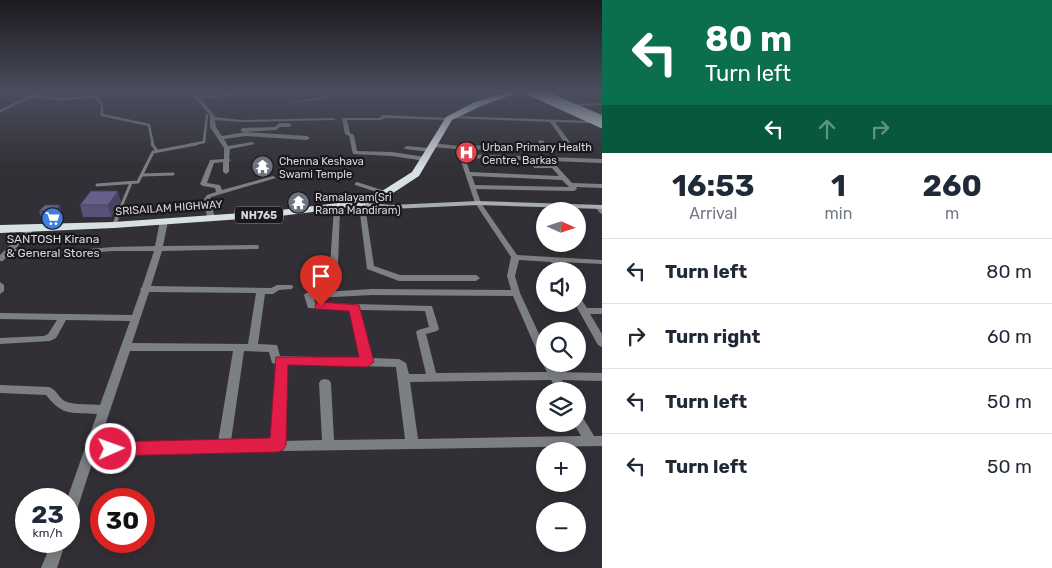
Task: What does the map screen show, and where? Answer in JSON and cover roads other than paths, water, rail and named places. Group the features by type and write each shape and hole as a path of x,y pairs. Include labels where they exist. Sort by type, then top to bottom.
{"highway":[{"name":"SRISAILAM HIGHWAY","path":"0,229 114,225 359,205 386,193 412,178 450,118"}],"main road":[{"path":"582,118 591,122 602,122"},
{"path":"359,205 391,207 478,203 601,209"}],"street":[{"path":"210,118 213,127 227,148 226,172"},
{"path":"215,118 345,124"},
{"path":"333,118 334,122"},
{"path":"382,118 344,119 355,153 392,154 429,151"},
{"path":"434,118 591,122"},
{"path":"511,121 514,128"},
{"path":"552,121 569,146"},
{"path":"243,130 276,128 279,125 334,122"},
{"path":"220,138 246,134 307,138"},
{"path":"460,152 542,146 541,141"},
{"path":"227,148 252,144"},
{"path":"407,148 548,160 602,161"},
{"path":"460,152 478,203 515,257 511,276 516,293 536,338"},
{"path":"219,193 218,186 203,184 212,161 228,160"},
{"path":"473,187 574,190 548,160"},
{"path":"535,166 553,166"},
{"path":"468,174 564,178"},
{"path":"211,218 207,198 273,178"},
{"path":"570,185 588,183 602,186"},
{"path":"358,184 386,193"},
{"path":"359,205 370,268 399,278 476,278"},
{"path":"334,265 337,208"},
{"path":"78,488 127,347 158,248 164,221"},
{"path":"0,259 32,228"},
{"path":"9,251 64,253 158,248 255,247"},
{"path":"515,257 602,262"},
{"path":"0,285 0,291"},
{"path":"144,289 261,290 289,287"},
{"path":"253,347 261,290"},
{"path":"432,378 421,332 434,329 429,308 310,306 309,295 372,292 516,293"},
{"path":"354,308 367,362"},
{"path":"586,311 602,311"},
{"path":"584,312 602,344"},
{"path":"0,341 46,339 52,336 63,317"},
{"path":"1,318 136,318"},
{"path":"127,347 273,348 274,359 281,360 399,363 402,366 404,378 412,443"},
{"path":"224,446 239,348"},
{"path":"278,445 281,360"},
{"path":"552,372 557,382"},
{"path":"404,378 602,377"},
{"path":"325,383 328,444"},
{"path":"0,389 49,391 65,407 105,410"},
{"path":"586,429 596,441"},
{"path":"92,449 596,441"},
{"path":"49,568 55,553"}],"lane":[{"path":"114,118 149,125 152,144 157,150"},
{"path":"97,184 138,182 144,175 151,155 157,150 204,142 210,118"},
{"path":"144,175 173,174"},
{"path":"114,225 131,183"}],"place":[{"name":"Urban Primary Health Centre, Barkas","path":"466,153"},
{"name":"Chenna Keshava Swami Temple","path":"263,167"},
{"name":"Ramalayam(Sri Rama Mandiram)","path":"299,203"},
{"name":"SANTOSH Kirana & General Stores","path":"53,218"}]}
